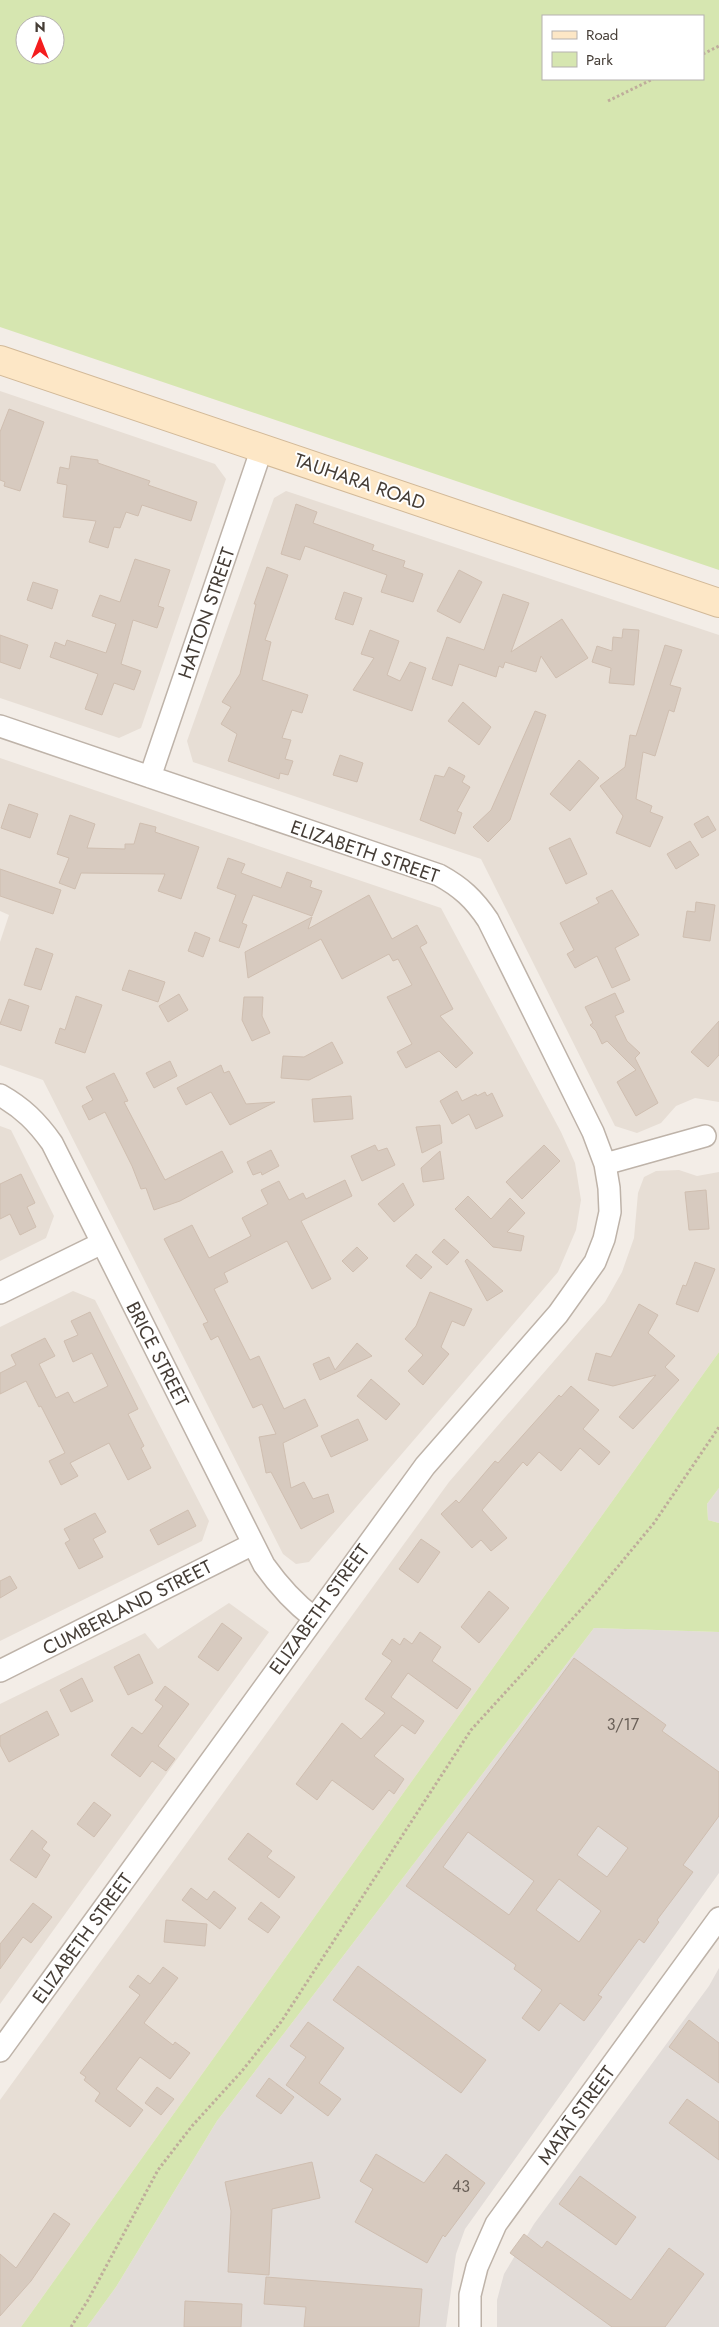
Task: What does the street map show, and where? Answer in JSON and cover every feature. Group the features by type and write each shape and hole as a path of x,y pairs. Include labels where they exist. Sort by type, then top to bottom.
{"main road":[{"name":"TAUHARA ROAD","path":"0,360 719,603"}],"street":[{"name":"HATTON STREET","path":"150,777 262,448"},
{"name":"ELIZABETH STREET","path":"0,726 439,875 460,887 476,902 488,920 592,1132 605,1164 610,1212 604,1239 595,1262 558,1314 425,1466 313,1617 0,2051"},
{"name":"BRICE STREET","path":"0,1096 20,1106 37,1122 52,1143 253,1544 280,1588 297,1605 313,1617"},
{"path":"605,1164 705,1136"},
{"path":"0,1294 102,1243"},
{"name":"CUMBERLAND STREET","path":"0,1671 253,1544"},
{"name":"MATAĪ STREET","path":"470,2327 470,2295 477,2267 496,2224 719,1918"}],"path":[{"path":"704,54 719,46"},
{"path":"608,101 651,80"},
{"path":"71,2327 88,2300 158,2170 192,2126 242,2071 281,2022 471,1730 596,1593 654,1523 719,1427"}],"shaded area":[{"path":"0,391 215,464 226,479 141,728 119,738 0,698"},
{"path":"286,491 719,635 719,1102 695,1098 676,1106 661,1123 637,1133 615,1126 481,859 193,762 187,741 274,498"},
{"path":"0,758 441,908 561,1132 575,1163 581,1200 576,1230 558,1272 309,1562 296,1564 283,1554 43,1080 0,1065 0,942 9,915 0,911"},
{"path":"0,1126 11,1130 54,1216 46,1238 0,1261"},
{"path":"679,1170 697,1176 719,1172 719,1352 21,2327 0,2327 0,2100 449,1482 605,1302 622,1272 634,1238 638,1193 644,1177 656,1171"},
{"path":"73,1291 95,1300 209,1521 202,1541 0,1641 0,1327"},
{"path":"719,1488 719,1523 708,1520 707,1504"},
{"path":"229,1603 269,1632 0,2004 0,1704 145,1633 158,1649"},
{"path":"594,1628 719,1632 719,1873 465,2229 456,2254 446,2327 87,2327 116,2287 217,2121"},
{"path":"719,1968 719,2327 497,2327 497,2300 504,2274 534,2224 709,1986"}],"green space":[{"path":"0,0 719,0 719,570 0,327"},
{"path":"719,1352 719,1488 707,1504 708,1520 719,1523 719,1632 594,1628 217,2121 116,2287 87,2327 21,2327"}],"building":[{"path":"9,409 44,422 20,491 4,486 5,482 0,480 0,432"},
{"path":"71,456 98,460 98,463 150,481 148,485 197,502 191,521 142,505 138,516 126,512 120,528 114,527 108,548 89,542 96,521 63,517 67,485 57,483 60,467 69,469"},
{"path":"296,504 317,512 313,523 374,545 372,550 405,561 403,567 423,574 413,602 381,592 387,575 305,546 300,560 281,554"},
{"path":"135,559 170,570 158,606 164,608 157,628 133,620 121,664 141,671 134,690 114,683 102,715 85,709 98,674 50,657 55,642 65,646 67,640 106,653 116,624 92,616 100,595 120,602"},
{"path":"267,567 288,575 265,640 271,642 262,680 308,695 302,713 292,710 282,738 291,740 285,759 293,761 288,775 280,773 279,779 228,761 237,734 221,724 231,707 222,702 240,674 256,604 254,604"},
{"path":"459,570 482,582 460,623 437,611"},
{"path":"33,582 58,590 52,609 27,600"},
{"path":"344,592 362,598 353,625 335,619"},
{"path":"503,594 529,603 511,652 562,619 588,658 556,678 541,656 536,672 505,662 503,668 499,666 496,677 459,664 452,686 432,679 447,637 484,650"},
{"path":"623,629 639,630 634,685 609,683 611,668 592,662 597,646 612,651 613,637 622,638"},
{"path":"370,630 399,641 387,675 400,681 410,662 426,668 412,711 353,690 374,658 361,654"},
{"path":"0,635 28,645 20,669 0,662"},
{"path":"665,645 682,650 670,685 681,688 674,712 669,710 655,756 643,752 636,799 652,806 650,812 663,817 650,847 616,833 623,816 600,786 625,767 630,735 636,736"},
{"path":"463,702 491,727 479,745 448,721"},
{"path":"535,711 546,715 510,820 488,842 473,827 491,810"},
{"path":"340,755 363,763 357,782 333,775"},
{"path":"579,760 599,778 570,811 550,794"},
{"path":"449,767 465,776 462,782 470,787 457,811 462,813 455,834 420,820 435,775 444,777"},
{"path":"9,804 38,814 30,838 1,828"},
{"path":"70,815 95,824 87,848 125,849 125,844 134,844 140,823 156,827 155,832 199,847 181,899 158,891 165,874 81,873 75,889 59,883 69,858 57,854"},
{"path":"708,816 716,830 702,838 694,824"},
{"path":"570,838 587,874 566,884 549,848"},
{"path":"690,841 699,855 676,869 667,854"},
{"path":"228,858 245,864 241,873 281,888 287,872 312,881 310,887 322,891 312,916 253,895 242,923 247,925 239,948 219,941 236,895 217,888"},
{"path":"0,869 61,890 53,914 0,896"},
{"path":"612,890 639,935 615,948 630,980 612,988 597,956 575,968 567,954 574,950 560,923 599,903 596,898"},
{"path":"369,895 392,939 417,925 427,943 420,947 453,1009 440,1016 473,1053 456,1068 439,1051 406,1068 397,1052 412,1044 387,997 412,985 398,959 393,961 389,954 342,979 321,939 248,978 245,952 312,917 308,929"},
{"path":"696,902 715,905 710,941 683,937 687,911 695,912"},
{"path":"195,932 210,938 203,957 188,951"},
{"path":"36,948 53,954 41,990 24,985"},
{"path":"129,970 165,982 158,1002 122,990"},
{"path":"615,993 624,1012 615,1016 627,1041 640,1053 635,1058 658,1103 636,1116 617,1082 636,1070 607,1041 602,1044 596,1031 590,1025 593,1023 585,1007"},
{"path":"179,994 188,1010 168,1022 159,1006"},
{"path":"76,996 102,1005 85,1053 55,1043 60,1028 65,1030"},
{"path":"244,997 263,997 262,1016 270,1033 252,1041 242,1020"},
{"path":"9,999 29,1006 21,1031 0,1024"},
{"path":"719,1021 719,1055 708,1067 691,1052"},
{"path":"332,1042 343,1063 309,1080 281,1078 283,1056 304,1057"},
{"path":"170,1061 177,1076 154,1088 146,1073"},
{"path":"221,1065 224,1073 229,1071 246,1104 275,1102 230,1125 211,1092 186,1105 177,1088"},
{"path":"114,1073 128,1101 124,1102 165,1180 222,1151 233,1172 180,1201 154,1210 146,1188 141,1189 132,1166 105,1112 89,1120 82,1106 93,1100 86,1087"},
{"path":"457,1091 462,1101 476,1094 477,1096 485,1092 487,1096 492,1093 503,1116 476,1129 469,1114 452,1124 440,1101"},
{"path":"351,1096 353,1119 314,1122 312,1099"},
{"path":"440,1125 442,1143 422,1153 416,1127"},
{"path":"375,1145 378,1151 387,1148 395,1165 362,1181 351,1156"},
{"path":"544,1145 560,1161 522,1199 506,1182"},
{"path":"271,1150 279,1166 262,1175 261,1172 253,1175 247,1162"},
{"path":"440,1151 444,1179 423,1182 421,1168"},
{"path":"21,1174 35,1203 27,1207 36,1227 20,1235 10,1214 0,1219 0,1184"},
{"path":"345,1180 352,1196 301,1221 331,1279 312,1289 287,1241 224,1273 228,1282 214,1289 250,1360 259,1356 284,1409 305,1399 318,1426 283,1443 291,1488 304,1482 313,1499 328,1494 334,1512 301,1529 271,1472 266,1473 259,1437 276,1434 262,1404 253,1408 218,1336 211,1340 203,1324 208,1322 164,1239 192,1225 209,1258 251,1236 242,1218 268,1204 261,1190 279,1181 289,1200 303,1193 306,1199"},
{"path":"403,1183 414,1205 394,1222 378,1204"},
{"path":"706,1190 709,1229 689,1230 685,1192"},
{"path":"468,1196 491,1219 510,1198 525,1213 507,1232 524,1236 521,1251 493,1247 455,1209"},
{"path":"444,1239 459,1252 447,1265 432,1252"},
{"path":"357,1247 368,1258 353,1272 342,1261"},
{"path":"416,1254 432,1267 421,1279 406,1266"},
{"path":"467,1259 503,1291 487,1301 465,1261"},
{"path":"695,1262 715,1269 698,1312 676,1304 683,1285 686,1286"},
{"path":"430,1292 472,1309 464,1326 452,1321 441,1347 449,1354 423,1385 408,1371 423,1355 405,1339 416,1326"},
{"path":"639,1304 658,1315 648,1333 675,1356 665,1367 679,1380 633,1429 619,1417 656,1375 613,1386 588,1380 596,1353 611,1357"},
{"path":"90,1312 138,1409 128,1414 144,1446 141,1448 151,1468 128,1480 109,1443 70,1463 78,1476 61,1485 49,1461 65,1453 41,1406 39,1407 26,1381 0,1394 0,1373 16,1365 11,1355 45,1338 55,1356 39,1364 56,1398 68,1392 74,1403 108,1386 92,1353 73,1362 64,1341 78,1335 71,1321"},
{"path":"357,1343 372,1356 320,1380 313,1364 329,1357 335,1370"},
{"path":"371,1379 400,1404 386,1420 357,1396"},
{"path":"571,1386 599,1410 583,1429 610,1452 599,1465 580,1448 561,1471 539,1452 527,1466 523,1462 482,1510 507,1538 491,1551 481,1540 472,1548 441,1514 456,1500 459,1503 495,1461 498,1463 559,1395 561,1397"},
{"path":"358,1419 368,1440 331,1457 321,1436"},
{"path":"188,1510 196,1526 158,1545 150,1530"},
{"path":"95,1513 106,1532 93,1539 103,1557 79,1569 65,1543 70,1540 64,1529"},
{"path":"421,1539 440,1552 418,1583 399,1569"},
{"path":"10,1576 17,1588 0,1598 0,1581"},
{"path":"489,1591 509,1608 479,1643 461,1627"},
{"path":"222,1623 242,1638 218,1671 198,1657"},
{"path":"420,1632 441,1647 432,1661 471,1689 457,1709 408,1673 391,1697 424,1721 415,1734 402,1725 374,1756 404,1779 394,1794 389,1790 373,1810 332,1780 317,1800 296,1784 342,1723 361,1739 385,1713 365,1699 392,1661 382,1654 392,1639 400,1645 404,1638 412,1644"},
{"path":"139,1654 153,1683 128,1695 114,1667"},
{"path":"574,1658 666,1725 662,1731 719,1772 719,1816 683,1865 693,1872 657,1920 659,1922 644,1943 639,1939 598,1995 602,1997 584,2021 560,2003 539,2031 522,2018 542,1990 514,1969 516,1965 406,1886","holes":["598,1826 628,1848 607,1877 577,1855","468,1832 534,1881 509,1915 443,1867","559,1879 601,1911 579,1942 536,1910"]},
{"path":"82,1678 93,1701 71,1712 60,1690"},
{"path":"165,1686 189,1704 158,1746 175,1759 166,1771 152,1761 140,1777 111,1755 132,1727 142,1734 163,1706 155,1700"},
{"path":"47,1711 59,1735 9,1762 0,1745 0,1736"},
{"path":"94,1802 111,1815 94,1837 77,1824"},
{"path":"32,1830 47,1842 42,1849 50,1855 36,1878 10,1860"},
{"path":"248,1833 272,1851 267,1857 295,1877 279,1898 228,1859"},
{"path":"191,1888 207,1900 214,1891 236,1908 220,1929 182,1900"},
{"path":"261,1902 280,1917 268,1933 248,1919"},
{"path":"33,1903 52,1917 31,1943 23,1937 0,1969 0,1944"},
{"path":"166,1920 207,1924 205,1946 164,1942"},
{"path":"358,1966 486,2060 461,2093 333,2000"},
{"path":"163,1967 178,1978 144,2023 173,2045 175,2042 190,2053 170,2079 140,2057 116,2089 143,2110 130,2127 95,2101 100,2093 84,2080 86,2077 80,2073 140,1995 129,1987 138,1975 150,1984"},
{"path":"689,2020 719,2043 719,2083 669,2047"},
{"path":"308,2022 344,2048 319,2083 341,2099 328,2116 286,2085 306,2057 290,2046"},
{"path":"269,2078 294,2097 281,2114 256,2096"},
{"path":"157,2087 174,2099 161,2115 145,2103"},
{"path":"687,2099 719,2122 719,2160 669,2123"},
{"path":"376,2154 424,2183 446,2154 485,2183 445,2237 443,2235 427,2263 355,2222 373,2189 360,2181"},
{"path":"312,2162 320,2198 272,2209 269,2275 228,2272 231,2211 225,2182"},
{"path":"580,2176 636,2217 616,2245 559,2204"},
{"path":"54,2213 70,2224 31,2281 0,2316 0,2254 16,2268"},
{"path":"524,2234 542,2248 547,2241 631,2300 669,2248 704,2274 665,2327 612,2327 510,2253"},
{"path":"266,2277 422,2289 419,2327 304,2327 306,2307 264,2304"},
{"path":"185,2301 242,2304 241,2327 184,2327"}]}
